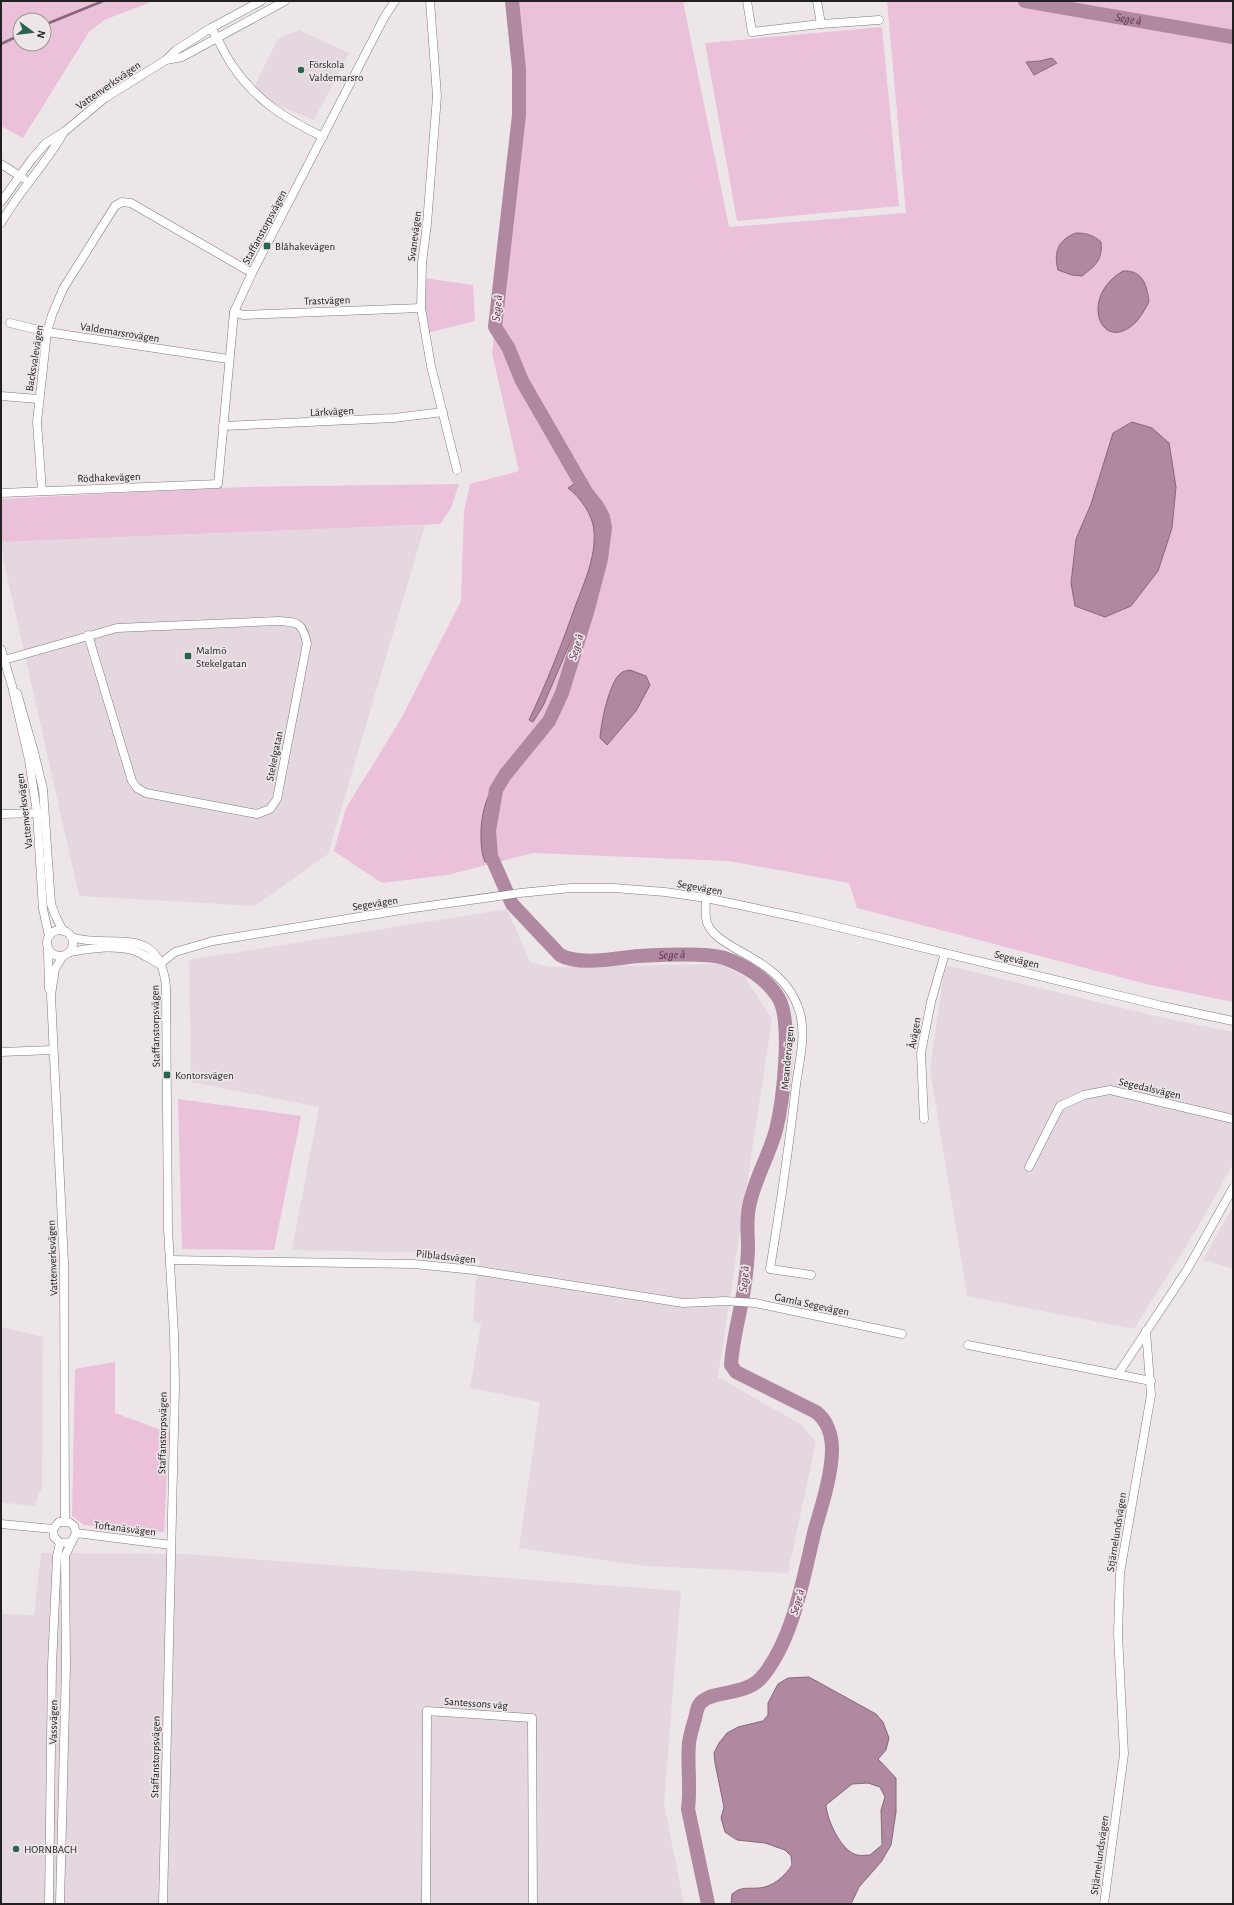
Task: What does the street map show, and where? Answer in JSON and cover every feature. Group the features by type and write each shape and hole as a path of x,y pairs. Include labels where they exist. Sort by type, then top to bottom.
{"street":[{"name":"Vattenverksvägen","path":"1,202 46,143 64,132 104,98 166,60 176,50 211,28 261,1"},
{"name":"Vattenverksvägen","path":"166,60 182,57 285,1"},
{"name":"Staffanstorpsvägen","path":"218,484 228,359 234,312 252,273 385,16 395,1"},
{"name":"Svanevägen","path":"430,1 437,96 427,224 422,263 421,308 431,366 457,470"},
{"path":"747,1 752,32 821,24 879,20"},
{"path":"817,1 821,24"},
{"path":"211,28 232,65 259,98 276,111 323,137"},
{"name":"Vattenverksvägen","path":"1,223 28,182 54,149 64,132"},
{"path":"1,164 28,182"},
{"name":"Backsvalevägen","path":"42,491 37,422 38,399 47,332 57,302 70,277 114,206 128,201 135,204 186,236 252,273"},
{"name":"Trastvägen","path":"234,312 243,315 421,308"},
{"name":"Valdemarsrovägen","path":"10,323 47,332 228,359"},
{"path":"1,396 38,399"},
{"name":"Lärkvägen","path":"223,426 394,418 443,412"},
{"name":"Rödhakevägen","path":"1,493 218,484"},
{"name":"Stekelgatan","path":"4,660 26,655 88,635 116,628 278,621 295,622 303,628 307,643 277,799 270,809 256,814 146,793 137,788 132,780 88,635"},
{"name":"Vattenverksvägen","path":"1,649 12,686 19,696 42,789 42,902 49,936"},
{"name":"Vattenverksvägen","path":"41,813 51,904 63,931"},
{"path":"1,814 41,813"},
{"name":"Segevägen","path":"160,964 175,952 213,940 407,909 520,893 570,888 614,888 665,892 706,898 802,918 1162,1006 1233,1021"},
{"name":"Meandervägen","path":"706,898 706,920 713,932 730,945 761,963 780,978 793,995 800,1012 801,1041 786,1167 770,1269 811,1275"},
{"path":"63,931 71,937 84,941 124,941 137,943 152,950 156,954 160,964 139,953 127,949 84,950 53,955 48,950 46,943 49,936 53,932 63,931"},
{"path":"66,954 73,944 71,937"},
{"name":"Vattenverksvägen","path":"48,950 48,983 51,995"},
{"name":"Åvägen","path":"924,1119 921,1053 931,1002 945,953"},
{"name":"Vattenverksvägen","path":"65,1521 64,1263 51,995 55,969 66,954"},
{"name":"Staffanstorpsvägen","path":"160,964 165,977 166,987 170,1260 174,1333 163,1904"},
{"path":"1,1052 53,1050"},
{"name":"Segedalsvägen","path":"1029,1167 1060,1106 1084,1095 1110,1090 1233,1119"},
{"path":"1118,1374 1187,1270 1233,1188"},
{"name":"Pilbladsvägen","path":"170,1260 414,1264 474,1270 683,1304 721,1302"},
{"name":"Gamla Segevägen","path":"721,1302 755,1303 902,1334"},
{"name":"Stjärnelundsvägen","path":"1104,1904 1124,1754 1118,1634 1120,1572 1151,1395 1146,1331"},
{"path":"968,1345 1151,1381"},
{"path":"65,1521 74,1526 76,1533 71,1542 60,1543 54,1537 53,1529 59,1522 65,1521"},
{"path":"1,1524 53,1529"},
{"name":"Toftanäsvägen","path":"76,1533 171,1545"},
{"name":"Vassvägen","path":"60,1904 66,1651 64,1556 71,1542"},
{"name":"Vassvägen","path":"49,1904 52,1665 57,1556 60,1543"},
{"name":"Santessons väg","path":"426,1904 427,1711 532,1718 533,1904"}],"shaded area":[{"path":"1,1 148,1 149,3 104,20 89,32 23,138 1,126"},
{"path":"512,1 683,1 729,227 906,213 887,1 1233,1 1233,1002 1146,984 857,908 849,883 729,861 533,853 447,875 382,883 334,851 346,808 401,719 461,601 464,511 470,484 519,471 492,353 519,115 519,69"},
{"path":"882,27 899,206 737,221 705,43"},
{"name":"Förskola Valdemarsro","path":"299,30 349,53 314,120 272,103 254,87 278,39"},
{"path":"1052,58 1057,63 1034,75 1026,62 1040,61"},
{"path":"1076,233 1090,235 1101,242 1101,254 1097,262 1082,276 1072,275 1058,270 1056,257 1059,247 1065,239"},
{"path":"1123,271 1135,273 1143,280 1147,290 1149,302 1135,323 1123,331 1112,332 1104,327 1099,319 1098,307 1101,295 1109,282"},
{"path":"424,278 473,285 475,321 427,333"},
{"path":"1132,422 1152,428 1169,443 1176,487 1172,528 1158,571 1131,606 1105,617 1075,606 1071,583 1076,539 1091,504 1113,433"},
{"path":"575,483 599,517 600,545 585,601 570,643 543,706 533,722 529,720 565,634 592,559 594,540 593,525 581,501 568,488"},
{"path":"459,484 451,508 440,524 1,542 1,499 244,487"},
{"path":"425,525 328,854 255,906 79,896 1,549 1,542"},
{"path":"630,670 646,676 650,685 636,711 607,745 600,738 606,703 617,678 622,672"},
{"path":"505,765 508,767 495,790 487,812 485,836 489,862 485,862 481,844 482,818 487,800"},
{"path":"507,909 530,962 550,967 721,964 745,977 772,1019 718,1377 802,1425 816,1442 788,1573 645,1566 519,1548 540,1402 470,1388 481,1323 473,1322 476,1280 480,1260 436,1253 292,1250 319,1107 191,1082 189,960"},
{"path":"945,965 1160,1017 1233,1032 1233,1164 1198,1227 1134,1329 967,1296 930,1069"},
{"path":"178,1099 301,1116 274,1250 182,1249"},
{"path":"1233,1206 1233,1269 1203,1260"},
{"path":"1,1327 43,1337 42,1491 39,1491 35,1507 1,1502"},
{"path":"115,1362 115,1413 169,1433 164,1532 84,1525 72,1516 75,1369"},
{"path":"41,1553 185,1554 681,1591 664,1803 684,1904 1,1904 1,1614 34,1615"},
{"path":"809,1677 876,1714 883,1722 889,1738 886,1750 878,1759 896,1778 896,1812 891,1845 881,1862 859,1887 851,1904 731,1904 732,1894 739,1890 769,1886 778,1880 792,1865 791,1856 785,1850 765,1843 737,1840 725,1832 721,1818 724,1807 714,1753 719,1743 727,1733 738,1727 763,1721 768,1715 768,1703 778,1684 788,1678","holes":["868,1783 880,1787 885,1797 881,1810 882,1845 870,1855 857,1855 846,1848 840,1841 829,1819 826,1805 852,1784"]}],"waterway":[{"path":"52,22 103,1"},
{"name":"Sege å","path":"512,1 519,69 519,115 495,327 508,347 522,381 586,492 597,506 603,517 605,528 601,559 588,609 562,693 549,721 505,775 496,790 489,831 491,856 512,904 560,955 568,958 588,961 638,956 694,954 716,956 747,968 761,978 778,997 783,1008 785,1024 786,1042 784,1082 776,1130 770,1149 754,1187 749,1207 746,1274 731,1365 736,1372 820,1415 830,1433 832,1444 832,1459 826,1489 802,1587 781,1646 772,1663 761,1678 754,1684 737,1691 719,1694 704,1700 699,1705 690,1735 688,1760 688,1809 708,1904"},
{"name":"Sege å","path":"1025,1 1233,37"},
{"path":"1,44 12,39"}],"place":[{"name":"Förskola Valdemarsro","path":"301,70"},
{"name":"Blåhakevägen","path":"267,246"},
{"name":"Malmö Stekelgatan","path":"188,656"},
{"name":"Kontorsvägen","path":"167,1075"},
{"name":"HORNBACH","path":"16,1849"}]}
